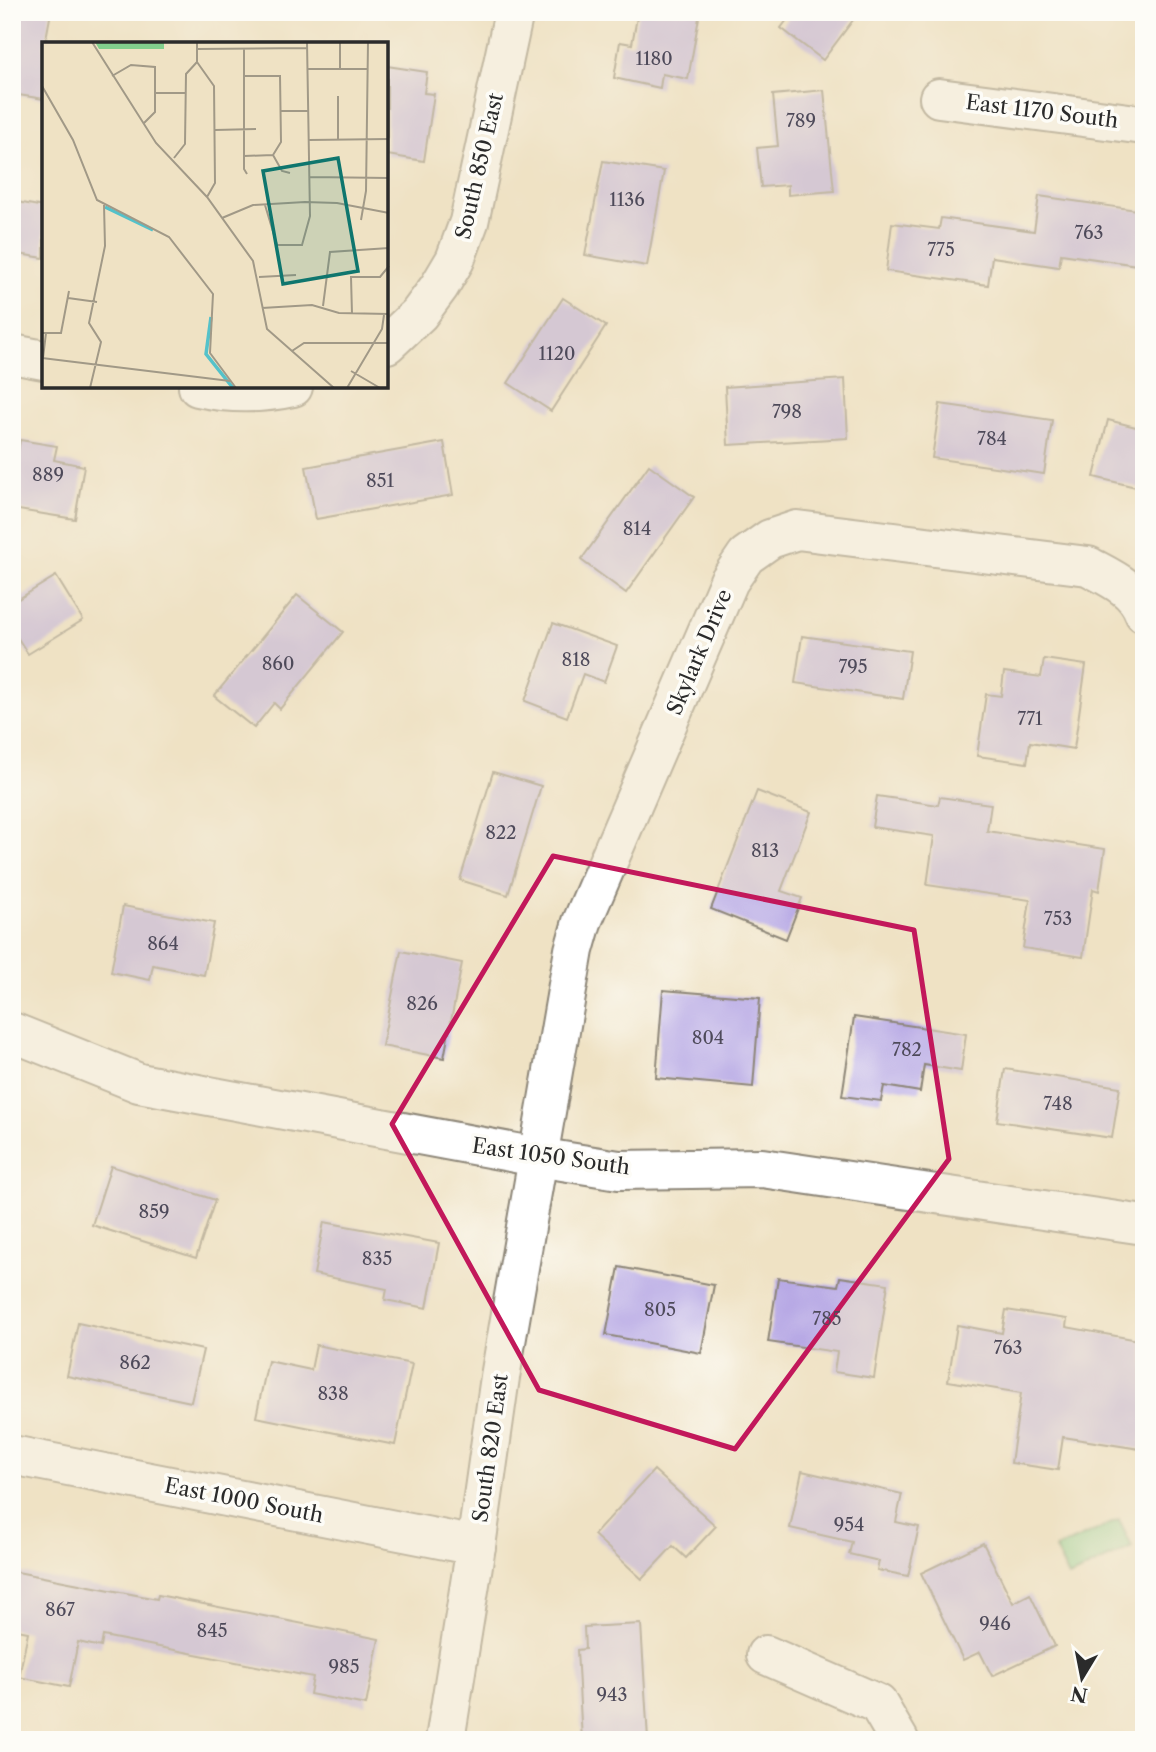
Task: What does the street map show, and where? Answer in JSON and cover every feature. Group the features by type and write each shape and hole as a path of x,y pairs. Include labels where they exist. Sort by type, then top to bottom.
{"street":[{"name":"South 850 East","path":"389,342 419,314 455,260 469,222 514,12"},
{"name":"East 1170 South","path":"939,98 1144,125"},
{"path":"12,355 42,360"},
{"path":"202,388 248,393 289,388"},
{"name":"Skylark Drive","path":"537,1157 572,963 582,922 729,581 746,556 769,539 797,530 1088,566 1123,584 1144,613"},
{"name":"East 1050 South","path":"12,1032 139,1083 537,1157 619,1170 762,1168 1144,1225"},
{"name":"South 820 East","path":"445,1740 477,1546 500,1377 537,1157"},
{"name":"East 1000 South","path":"12,1455 477,1546"},
{"path":"766,1655 878,1703 899,1740"}],"highlighted area":[{"path":"553,856 914,930 949,1159 735,1449 539,1390 392,1124"}],"green space":[{"path":"1119,1520 1132,1547 1069,1577 1055,1549"}],"building":[{"path":"12,12 51,12 45,42 42,42 42,99 12,94"},
{"path":"638,12 700,12 688,79 662,74 660,88 614,78 620,42 632,44"},
{"path":"793,12 859,12 823,60 781,28"},
{"path":"388,66 427,72 424,93 434,94 424,161 388,155"},
{"path":"824,90 834,191 788,195 788,185 761,187 757,148 778,146 773,95"},
{"path":"603,161 664,171 647,266 585,255"},
{"path":"1039,196 1144,211 1144,266 1061,254 1059,267 992,257 988,285 886,271 892,223 939,229 941,218 1034,231"},
{"path":"12,201 42,207 42,258 12,253"},
{"path":"563,298 606,326 551,411 508,383"},
{"path":"845,379 848,438 728,445 725,387"},
{"path":"940,404 1052,420 1044,474 932,458"},
{"path":"1108,420 1144,429 1144,489 1094,477"},
{"path":"20,440 57,446 54,460 84,466 75,519 12,509 12,485"},
{"path":"444,442 453,495 316,519 306,467"},
{"path":"649,465 694,497 626,593 581,560"},
{"path":"56,576 83,620 28,654 12,629 12,603"},
{"path":"297,595 343,632 280,709 274,703 254,728 214,696"},
{"path":"553,623 617,646 604,682 583,674 567,717 525,701"},
{"path":"802,636 910,651 903,699 795,683"},
{"path":"1044,659 1086,665 1074,749 1030,742 1027,763 977,756 986,694 1001,696 1004,672 1041,677"},
{"path":"493,772 541,786 508,895 460,880"},
{"path":"757,791 811,812 781,891 802,898 786,939 711,909"},
{"path":"877,796 938,805 940,797 991,804 987,831 1105,849 1099,891 1093,889 1083,957 1023,948 1030,900 927,885 934,836 872,827"},
{"path":"123,906 214,923 204,975 153,965 150,980 111,972"},
{"path":"401,951 462,963 444,1058 382,1046"},
{"path":"663,990 760,998 753,1087 656,1078"},
{"path":"854,1017 966,1034 961,1071 924,1065 920,1092 884,1086 881,1101 842,1096"},
{"path":"1005,1069 1120,1087 1112,1138 997,1121"},
{"path":"111,1166 215,1200 196,1258 92,1225"},
{"path":"324,1222 439,1243 427,1308 385,1300 387,1289 314,1274"},
{"path":"619,1267 714,1285 701,1353 606,1335"},
{"path":"840,1277 888,1284 874,1378 834,1372 837,1352 768,1342 778,1278 838,1286"},
{"path":"1006,1310 1067,1319 1066,1327 1144,1341 1144,1425 1140,1449 1063,1437 1058,1470 1011,1463 1021,1393 948,1381 957,1325 1002,1333"},
{"path":"78,1323 203,1350 191,1402 67,1376"},
{"path":"316,1345 412,1364 395,1445 256,1417 268,1361 311,1370"},
{"path":"654,1470 716,1526 686,1558 673,1546 642,1579 594,1535"},
{"path":"802,1471 902,1494 896,1522 919,1527 908,1576 877,1570 879,1561 849,1554 852,1542 790,1528"},
{"path":"983,1543 1013,1603 1030,1594 1055,1646 992,1676 980,1652 963,1660 921,1573"},
{"path":"12,1571 157,1599 158,1595 379,1639 366,1705 310,1694 313,1677 103,1636 101,1647 78,1642 69,1687 19,1677 28,1632 12,1629"},
{"path":"641,1624 648,1740 582,1740 577,1650 585,1649 584,1627"}]}
